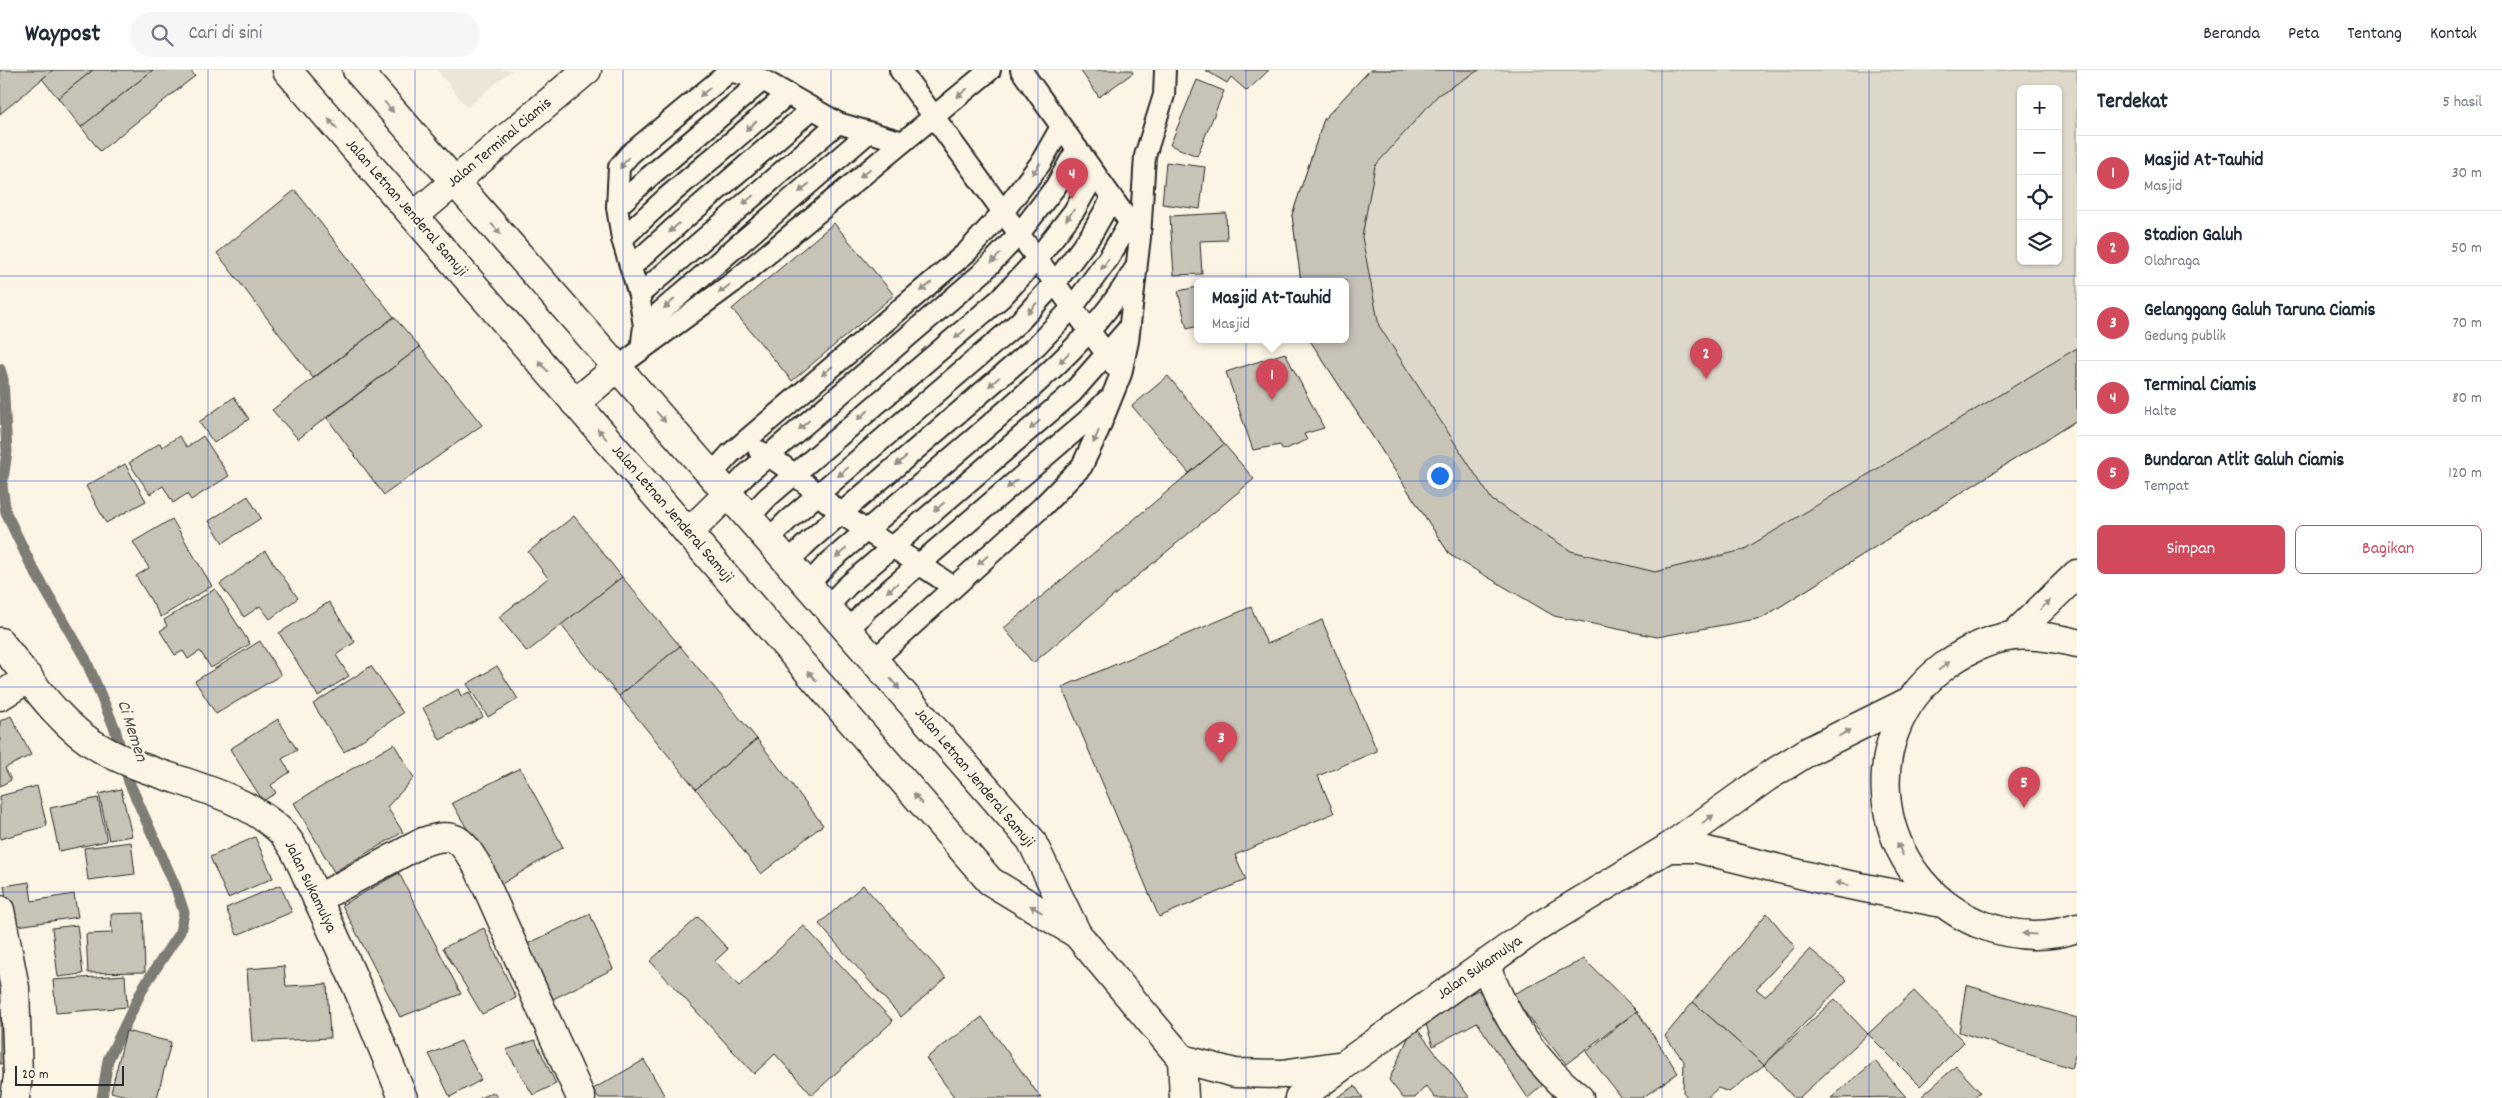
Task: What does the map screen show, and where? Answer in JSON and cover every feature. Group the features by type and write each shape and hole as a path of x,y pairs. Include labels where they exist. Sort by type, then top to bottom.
{"main road":[{"name":"Jalan Letnan Jenderal Samuji","path":"286,70 990,881 1077,934"},
{"name":"Jalan Letnan Jenderal Samuji","path":"357,70 1031,840 1077,934 1182,1059"},
{"name":"Jalan Terminal Ciamis","path":"414,216 587,70"},
{"path":"575,403 618,367"},
{"path":"688,533 720,484"},
{"path":"2013,636 2077,574"},
{"path":"2073,934 2014,934 1980,924 1942,903 1919,880 1906,860 1890,823 1885,792 1887,760 1895,729 1910,701 1930,677 1954,658 1983,644 2013,636 2050,636 2077,643"},
{"name":"Jalan Sukamulya","path":"0,642 70,726 84,739 102,750 145,768 232,800 271,823 290,844 376,1029 403,1098"},
{"path":"0,696 29,678"},
{"name":"Jalan Sukamulya","path":"1299,1098 1536,928 1668,848 1776,772 1810,751 1910,701"},
{"path":"317,899 423,842 442,836 457,839 468,850 478,867 581,1098"},
{"path":"1668,848 1695,848 1824,880 1942,903"},
{"path":"0,910 15,988 18,1076 15,1098"},
{"path":"1484,964 1498,998 1521,1038 1555,1079 1579,1098"},
{"path":"1184,1098 1182,1059 1235,1073 1282,1074 1344,1065"}],"lane":[{"path":"900,70 1121,374"},
{"path":"618,367 735,281 990,70"},
{"path":"1021,70 1135,230"},
{"path":"874,660 1042,507 1082,466 1121,374 1137,265 1135,230 1144,156 1164,95 1165,70"},
{"path":"641,350 644,326 640,295 622,239 617,207 619,167 630,154 730,71 763,80 838,123 903,142"},
{"path":"617,207 649,177 763,80"},
{"path":"622,239 666,198 788,94"},
{"path":"631,267 812,109"},
{"path":"640,295 838,123"},
{"path":"720,484 743,443 967,252 1003,212 1040,164 1061,127"},
{"path":"644,326 868,133"},
{"path":"720,484 747,474 982,273 1019,234 1056,186 1077,149"},
{"path":"749,517 796,474 1001,298 1037,259 1074,211 1095,174"},
{"path":"768,540 818,494 1019,322 1055,283 1091,235 1112,198"},
{"path":"788,562 808,542 1036,346 1072,308 1108,259 1135,230"},
{"path":"808,585 866,530 1054,369 1089,331 1126,284 1137,265"},
{"path":"827,606 893,546 1072,393 1107,355 1129,327"},
{"path":"848,630 867,609 1090,418 1113,393"},
{"path":"743,443 769,456 796,474 842,513 953,588"}],"shaded area":[{"path":"437,70 512,70 467,107"},
{"path":"1370,70 2077,70 2077,420 1762,618 1450,555 1312,343 1349,343 1349,278 1301,278 1292,215 1324,119"}],"building":[{"path":"0,70 53,70 0,114"},
{"path":"53,70 93,70 58,98 42,79"},
{"path":"93,70 153,70 81,127 58,98"},
{"path":"153,70 190,70 195,76 100,151 81,127"},
{"path":"1080,70 1131,70 1133,73 1099,97"},
{"path":"1205,70 1269,70 1247,91 1231,77 1227,83"},
{"path":"1370,70 1479,70 1438,95 1375,166 1362,237 1379,326 1492,500 1571,551 1655,572 1743,550 2077,348 2077,420 1762,618 1657,637 1554,616 1450,555 1312,343 1349,343 1349,278 1301,278 1292,215 1324,119"},
{"path":"1197,80 1224,91 1197,156 1170,145"},
{"path":"1166,162 1205,167 1200,209 1162,204"},
{"path":"295,190 394,317 313,378 217,253"},
{"path":"1226,213 1227,240 1200,241 1202,274 1174,275 1170,216"},
{"path":"834,223 894,295 792,381 732,309"},
{"path":"1194,288 1194,327 1187,329 1178,291"},
{"path":"394,317 420,347 298,439 272,410"},
{"path":"420,347 482,425 384,495 327,418"},
{"path":"1285,353 1324,428 1304,434 1307,440 1283,450 1280,445 1253,450 1226,372"},
{"path":"1168,376 1224,444 1189,473 1132,406"},
{"path":"234,397 249,419 214,443 199,422"},
{"path":"179,436 187,447 203,436 229,476 191,500 187,494 173,503 163,486 150,494 129,463 160,443 162,447"},
{"path":"1224,444 1254,479 1033,663 1004,628"},
{"path":"125,464 146,501 106,523 86,486"},
{"path":"248,496 261,518 223,543 209,521"},
{"path":"574,516 622,577 527,652 499,617 548,578 528,552"},
{"path":"172,519 212,586 161,617 136,576 149,568 133,542"},
{"path":"265,551 298,598 270,619 260,606 244,617 220,584"},
{"path":"622,577 680,646 619,696 561,625"},
{"path":"215,589 250,644 211,668 200,651 188,659 183,651 175,655 160,631 167,626 164,620"},
{"path":"329,602 355,642 336,655 349,676 318,696 279,633"},
{"path":"1251,607 1267,644 1322,620 1377,751 1318,776 1334,813 1235,855 1246,880 1159,917 1062,687"},
{"path":"260,641 281,675 216,714 195,681"},
{"path":"680,646 757,739 696,789 619,696"},
{"path":"371,666 403,713 344,752 313,704"},
{"path":"497,666 518,699 488,717 467,684"},
{"path":"458,689 461,696 469,692 483,717 440,740 423,708"},
{"path":"11,716 31,755 5,768 11,780 0,786 0,721"},
{"path":"278,719 297,750 282,759 290,772 271,785 276,793 263,801 230,749"},
{"path":"757,739 823,825 761,874 696,789"},
{"path":"394,744 414,778 387,807 403,832 334,872 294,803"},
{"path":"520,768 563,847 500,885 452,803"},
{"path":"37,786 47,826 0,839 0,796"},
{"path":"121,789 132,836 109,840 99,794"},
{"path":"98,798 107,841 59,851 50,808"},
{"path":"255,837 273,878 228,898 210,857"},
{"path":"131,842 135,874 88,880 84,848"},
{"path":"399,873 461,994 400,1017 342,905"},
{"path":"29,882 32,901 74,894 78,917 11,927 4,886"},
{"path":"280,885 292,912 237,935 226,908"},
{"path":"863,885 946,978 901,1017 819,924"},
{"path":"143,913 145,972 88,973 86,934 112,933 111,914"},
{"path":"1767,913 1795,947 1756,989 1765,996 1810,949 1847,980 1764,1065 1693,1002"},
{"path":"590,914 613,969 549,1001 521,947"},
{"path":"698,917 728,949 715,961 739,986 804,926 893,1021 812,1095 775,1054 754,1074 650,961"},
{"path":"77,925 83,974 58,977 52,928"},
{"path":"484,928 516,998 482,1014 443,948"},
{"path":"1584,959 1637,1011 1566,1064 1511,995"},
{"path":"284,966 286,986 327,984 330,1038 252,1042 247,969"},
{"path":"125,975 127,1007 56,1013 53,980"},
{"path":"1966,985 2077,1018 2077,1050 2071,1068 1959,1032"},
{"path":"1478,990 1550,1078 1528,1098 1477,1022 1433,1046 1424,1018"},
{"path":"1914,991 1964,1042 1920,1086 1868,1034"},
{"path":"1835,999 1868,1034 1799,1098 1794,1098 1764,1065"},
{"path":"1693,1002 1764,1065 1729,1092 1718,1088 1707,1098 1688,1098 1683,1092 1684,1061 1665,1036"},
{"path":"1637,1011 1678,1073 1642,1098 1621,1098 1586,1052"},
{"path":"0,1016 2,1016 8,1063 0,1064"},
{"path":"982,1017 1041,1098 955,1098 926,1058"},
{"path":"1414,1025 1470,1098 1435,1098 1426,1086 1415,1098 1403,1098 1389,1080"},
{"path":"126,1031 171,1042 157,1098 134,1098 111,1092"},
{"path":"535,1040 556,1084 533,1095 506,1050"},
{"path":"461,1041 481,1080 450,1097 429,1054"},
{"path":"644,1060 666,1098 599,1098 593,1089"},
{"path":"1875,1061 1906,1097 1831,1098"},
{"path":"1956,1066 1980,1092 1973,1098 1924,1098 1922,1096"},
{"path":"1355,1086 1363,1098 1336,1098"},
{"path":"493,1092 498,1098 480,1098"}],"waterway":[{"name":"Ci Memen","path":"0,369 3,379 7,452 2,486 6,513 31,565 85,658 115,729 129,782 176,888 184,913 180,932 144,986 108,1060 102,1098"}],"place":[{"name":"Terminal Ciamis","path":"1072,199"},
{"name":"Stadion Galuh","path":"1706,379"},
{"name":"Masjid At-Tauhid","path":"1272,400"},
{"name":"Gelanggang Galuh Taruna Ciamis","path":"1221,763"},
{"name":"Bundaran Atlit Galuh Ciamis","path":"2024,808"}]}
